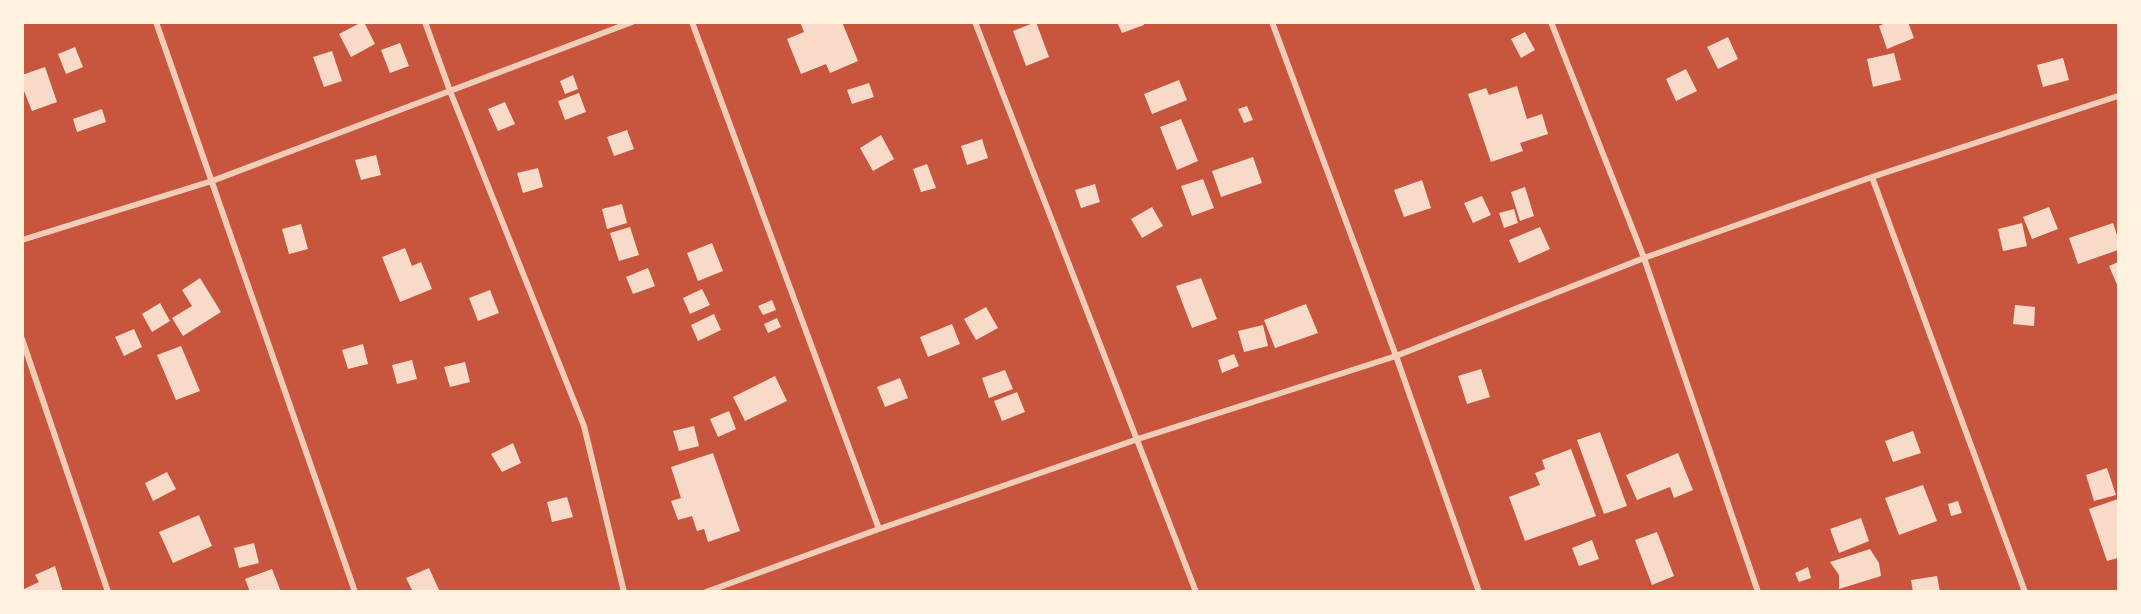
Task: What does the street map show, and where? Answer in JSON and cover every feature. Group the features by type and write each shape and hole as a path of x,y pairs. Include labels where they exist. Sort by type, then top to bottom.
{"street":[{"path":"156,22 355,591"},
{"path":"425,22 450,91 584,426 624,591"},
{"path":"22,240 212,182 632,22"},
{"path":"692,22 879,529"},
{"path":"975,22 1196,591"},
{"path":"1272,22 1396,356 1479,591"},
{"path":"1551,22 1644,258 1758,591"},
{"path":"706,591 1138,439 1396,356 1644,258 1872,177 2118,96"},
{"path":"1872,177 2025,591"},
{"path":"22,339 108,591"}],"building":[{"path":"362,22 375,44 351,57 339,34"},
{"path":"800,22 842,22 858,61 830,73 826,64 801,74 787,39 804,32"},
{"path":"1036,22 1049,57 1026,66 1013,31"},
{"path":"1117,22 1143,22 1144,25 1122,33"},
{"path":"1888,22 1908,22 1914,38 1887,49 1879,26"},
{"path":"1525,32 1535,50 1521,58 1511,39"},
{"path":"1728,37 1738,59 1718,69 1707,47"},
{"path":"400,43 409,66 390,73 381,50"},
{"path":"75,47 83,67 66,74 58,54"},
{"path":"332,51 342,81 324,87 313,57"},
{"path":"1894,53 1901,80 1873,87 1867,59"},
{"path":"2063,58 2069,80 2043,87 2037,65"},
{"path":"45,67 57,102 32,111 22,86 22,75"},
{"path":"1686,69 1697,91 1676,101 1666,79"},
{"path":"573,75 578,89 565,94 560,81"},
{"path":"1179,80 1187,100 1152,114 1144,94"},
{"path":"869,83 874,97 852,104 847,90"},
{"path":"1517,86 1527,119 1542,114 1548,134 1520,143 1523,151 1491,162 1468,94 1486,88 1489,95"},
{"path":"579,93 586,112 565,120 558,101"},
{"path":"505,102 515,124 498,131 488,109"},
{"path":"1247,106 1253,120 1244,123 1238,109"},
{"path":"102,109 106,122 77,132 73,119"},
{"path":"1181,119 1198,161 1177,170 1160,127"},
{"path":"627,130 634,149 614,156 607,137"},
{"path":"881,135 894,159 873,171 860,148"},
{"path":"982,139 988,158 967,165 961,146"},
{"path":"376,155 381,175 361,180 355,160"},
{"path":"1253,157 1262,183 1221,197 1212,171"},
{"path":"927,164 936,188 921,192 913,169"},
{"path":"538,168 543,187 523,193 517,173"},
{"path":"1203,179 1214,208 1192,216 1181,186"},
{"path":"1422,180 1431,208 1404,217 1394,190"},
{"path":"1095,184 1100,202 1081,208 1075,190"},
{"path":"1525,187 1534,216 1520,221 1511,192"},
{"path":"1482,196 1491,215 1473,223 1464,203"},
{"path":"622,204 627,223 607,229 602,209"},
{"path":"1152,207 1163,226 1142,238 1131,219"},
{"path":"2049,207 2058,229 2032,239 2023,217"},
{"path":"1514,209 1518,223 1504,228 1499,213"},
{"path":"2022,223 2027,246 2003,251 1998,229"},
{"path":"2113,223 2118,238 2118,250 2078,264 2069,238"},
{"path":"301,224 308,249 289,254 282,229"},
{"path":"630,227 639,255 619,261 610,233"},
{"path":"1540,227 1550,249 1519,263 1509,240"},
{"path":"712,243 723,271 698,281 687,253"},
{"path":"405,248 412,266 421,262 432,289 400,302 382,257"},
{"path":"2118,262 2118,287 2109,266"},
{"path":"648,268 655,286 633,294 626,277"},
{"path":"200,278 221,312 183,336 172,318 192,306 182,290"},
{"path":"1201,278 1217,319 1192,328 1176,286"},
{"path":"702,289 710,305 690,314 683,298"},
{"path":"490,290 499,313 478,321 469,298"},
{"path":"772,300 776,310 763,315 758,306"},
{"path":"160,303 170,321 152,332 142,314"},
{"path":"1306,304 1318,333 1275,348 1264,320"},
{"path":"2015,305 2035,307 2034,326 2013,324"},
{"path":"986,307 998,328 976,340 964,319"},
{"path":"714,314 721,330 698,341 691,325"},
{"path":"777,318 781,327 768,333 764,324"},
{"path":"952,324 960,344 928,357 920,337"},
{"path":"1263,325 1268,346 1244,352 1238,331"},
{"path":"134,329 142,347 124,356 115,337"},
{"path":"363,344 368,364 348,369 342,350"},
{"path":"181,346 200,391 176,400 157,355"},
{"path":"1234,354 1239,366 1222,373 1218,360"},
{"path":"412,360 417,379 397,384 392,365"},
{"path":"465,362 470,382 450,387 444,367"},
{"path":"1481,369 1490,397 1467,404 1458,376"},
{"path":"1005,370 1013,389 989,398 982,378"},
{"path":"775,376 787,401 745,421 733,397"},
{"path":"900,378 908,398 885,407 877,387"},
{"path":"1017,392 1025,412 1002,421 994,401"},
{"path":"729,411 736,429 718,437 710,419"},
{"path":"694,426 699,446 679,451 673,431"},
{"path":"1913,431 1921,453 1893,462 1885,441"},
{"path":"1600,432 1627,506 1604,514 1577,440"},
{"path":"513,443 521,463 502,472 491,454"},
{"path":"1571,449 1596,516 1525,541 1509,497 1540,485 1535,473 1545,469 1542,460"},
{"path":"713,453 740,531 708,542 704,529 697,531 692,516 678,520 671,501 681,498 671,467"},
{"path":"1678,453 1693,490 1674,498 1670,487 1637,500 1626,475"},
{"path":"2107,468 2116,495 2094,501 2086,475"},
{"path":"167,472 176,489 153,501 145,483"},
{"path":"1923,485 1937,521 1899,535 1885,498"},
{"path":"567,497 573,517 552,522 547,502"},
{"path":"2118,499 2118,558 2107,561 2089,509"},
{"path":"1958,501 1962,513 1951,516 1948,504"},
{"path":"199,515 212,546 173,563 159,532"},
{"path":"1861,518 1869,541 1839,553 1830,529"},
{"path":"1657,532 1674,576 1652,585 1635,540"},
{"path":"1592,540 1599,559 1579,566 1572,548"},
{"path":"254,543 259,563 239,568 234,548"},
{"path":"1870,549 1879,563 1881,576 1839,589 1839,575 1830,562"},
{"path":"55,566 63,592 22,592 39,582 35,575"},
{"path":"1808,567 1811,578 1799,582 1795,573"},
{"path":"429,568 440,592 413,592 406,578"},
{"path":"272,569 281,592 250,592 245,579"},
{"path":"1937,576 1940,592 1913,592 1911,580"}]}
